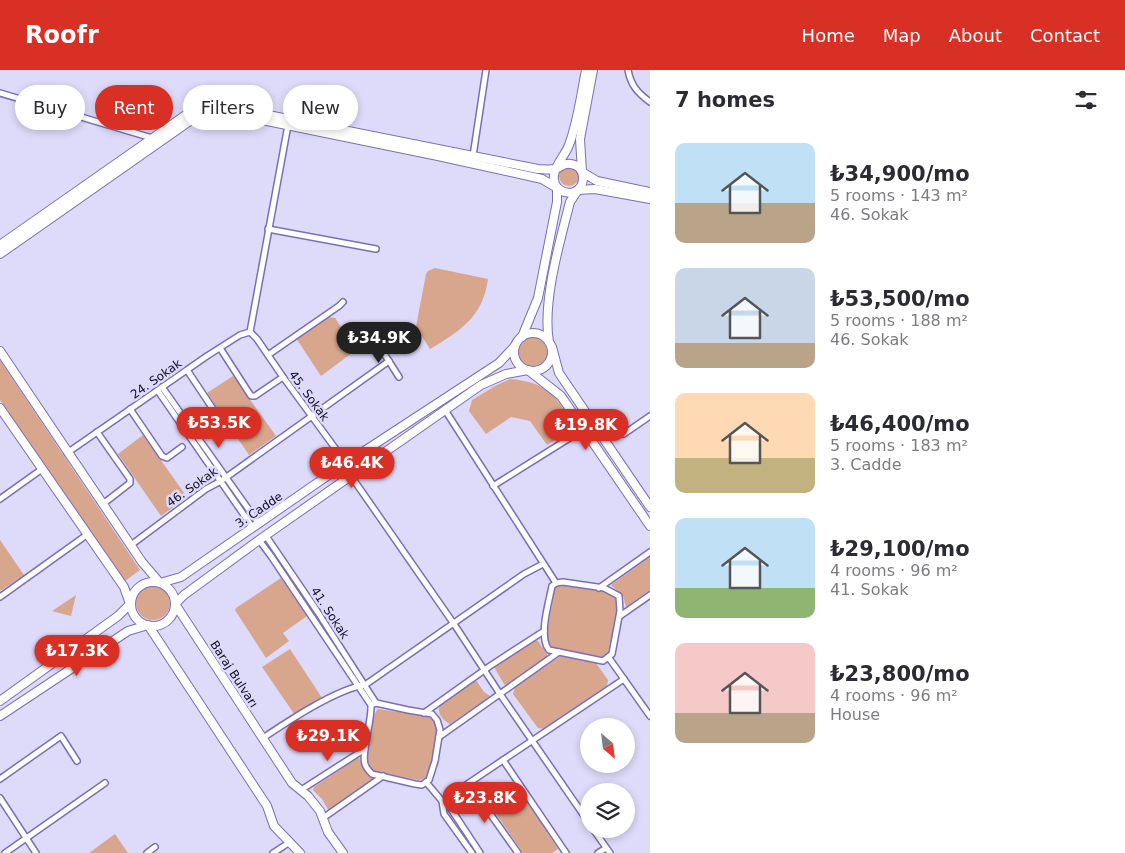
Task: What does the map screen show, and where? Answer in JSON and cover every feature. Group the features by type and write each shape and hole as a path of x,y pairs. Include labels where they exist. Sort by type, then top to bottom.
{"main road":[{"path":"586,70 576,123 569,146 556,169 553,179 557,188 557,202 538,298 522,337 515,346 515,358 518,363 561,396 650,526"},
{"path":"528,370 539,370 548,364 552,353 547,319 550,296 570,202 583,181 580,139 593,70"},
{"path":"0,244 187,114 200,107 224,106 538,168 556,169 570,163 579,167 582,172 597,181 650,192"},
{"path":"0,254 197,116 220,112 283,124"},
{"path":"311,130 542,180 565,193 595,189 650,199"},
{"path":"522,337 534,333 540,334 550,345 559,373 650,507"},
{"name":"3. Cadde","path":"160,583 181,577 346,463 499,363 515,346"},
{"path":"0,351 131,545 160,583 171,591 175,604 173,612 163,623 156,626 148,625 136,618 124,587 0,408"},
{"name":"3. Cadde","path":"175,604 206,578 481,385 506,374 528,370"},
{"path":"0,701 118,616 130,604 134,591 140,586 146,582 160,583"},
{"name":"Baraj Bulvarı","path":"175,604 292,783 302,790 314,803 323,818 328,832 343,853"},
{"path":"0,716 128,631 148,625"},
{"path":"148,625 267,806 274,826 300,853"}],"street":[{"path":"473,156 486,70"},
{"path":"628,70 637,92 650,102"},
{"path":"0,93 152,138"},
{"path":"250,332 287,130"},
{"path":"268,229 376,248"},
{"path":"268,355 343,302"},
{"name":"45. Sokak","path":"250,332 257,338 346,463"},
{"name":"24. Sokak","path":"67,452 220,348 240,335 250,332"},
{"path":"376,341 399,377"},
{"path":"220,348 251,396 255,396 283,377"},
{"name":"46. Sokak","path":"131,545 206,489 312,417 389,361"},
{"path":"187,370 221,421 202,435"},
{"path":"160,389 226,476 256,526"},
{"path":"160,389 221,480 256,526"},
{"path":"130,409 162,456 167,458 182,447"},
{"path":"445,410 556,583"},
{"path":"624,434 650,416"},
{"path":"493,486 584,428"},
{"path":"97,432 130,478 130,483 102,504"},
{"path":"0,499 42,469"},
{"path":"351,476 580,810"},
{"path":"0,597 88,534"},
{"name":"41. Sokak","path":"262,538 365,685 373,704"},
{"name":"41. Sokak","path":"262,538 271,556 358,686 373,704"},
{"path":"599,588 650,552"},
{"path":"263,738 342,691 365,685 524,574 543,564"},
{"path":"563,582 599,588 610,590 619,596 620,616 612,654 609,658 603,661 549,650 545,646 544,631 552,586 563,582"},
{"path":"620,616 650,595"},
{"path":"424,712 544,631"},
{"path":"439,737 559,652"},
{"path":"609,658 650,716"},
{"path":"442,801 624,679"},
{"path":"373,704 424,712 432,714 437,720 440,730 435,761 429,780 422,785 372,774 364,763 373,704"},
{"path":"0,779 61,736 77,761"},
{"path":"302,790 365,749"},
{"path":"503,760 566,853"},
{"path":"323,818 384,776"},
{"path":"426,782 451,809 480,853"},
{"path":"5,853 105,783"},
{"path":"469,784 518,853"},
{"path":"0,798 36,853"},
{"path":"442,801 444,814 472,853"},
{"path":"599,838 610,853"},
{"path":"273,853 290,842"},
{"path":"147,853 155,847"},
{"path":"598,853 606,848"}],"shaded area":[{"path":"569,166 576,169 579,176 576,183 569,186 562,183 559,176 562,169"},
{"path":"435,268 488,279 481,303 468,322 451,336 430,349 416,327 426,274"},
{"path":"328,317 335,318 356,350 321,376 296,338"},
{"path":"533,337 539,338 547,346 547,358 539,366 533,367 527,366 519,358 518,352 519,346 527,338"},
{"path":"0,360 140,570 125,581 0,400"},
{"path":"233,376 276,436 249,455 207,393"},
{"path":"510,379 534,384 550,393 563,407 576,428 547,445 530,421 511,417 486,434 469,411 472,400"},
{"path":"143,435 187,497 161,516 118,454"},
{"path":"0,540 24,575 0,591"},
{"path":"650,557 650,590 626,607 623,596 611,585"},
{"path":"281,578 307,616 283,633 289,641 266,658 235,610"},
{"path":"557,584 611,593 616,596 618,602 608,656 600,657 550,647 546,643 555,586"},
{"path":"153,586 165,591 170,603 165,615 153,620 141,615 136,603 141,591"},
{"path":"76,595 71,616 52,611"},
{"path":"535,640 538,641 547,654 547,658 507,685 504,684 494,667"},
{"path":"290,649 322,698 295,715 262,667"},
{"path":"561,656 596,663 608,680 607,686 544,729 538,728 513,694 515,687"},
{"path":"476,680 484,692 490,696 450,724 440,715 439,707"},
{"path":"378,709 426,716 434,720 437,728 430,770 426,778 419,780 373,771 367,760 373,718"},
{"path":"359,757 363,769 373,778 373,781 329,811 322,799 313,790 314,787"},
{"path":"517,786 558,849 552,853 523,853 490,805"},
{"path":"115,834 128,853 89,853"}]}
